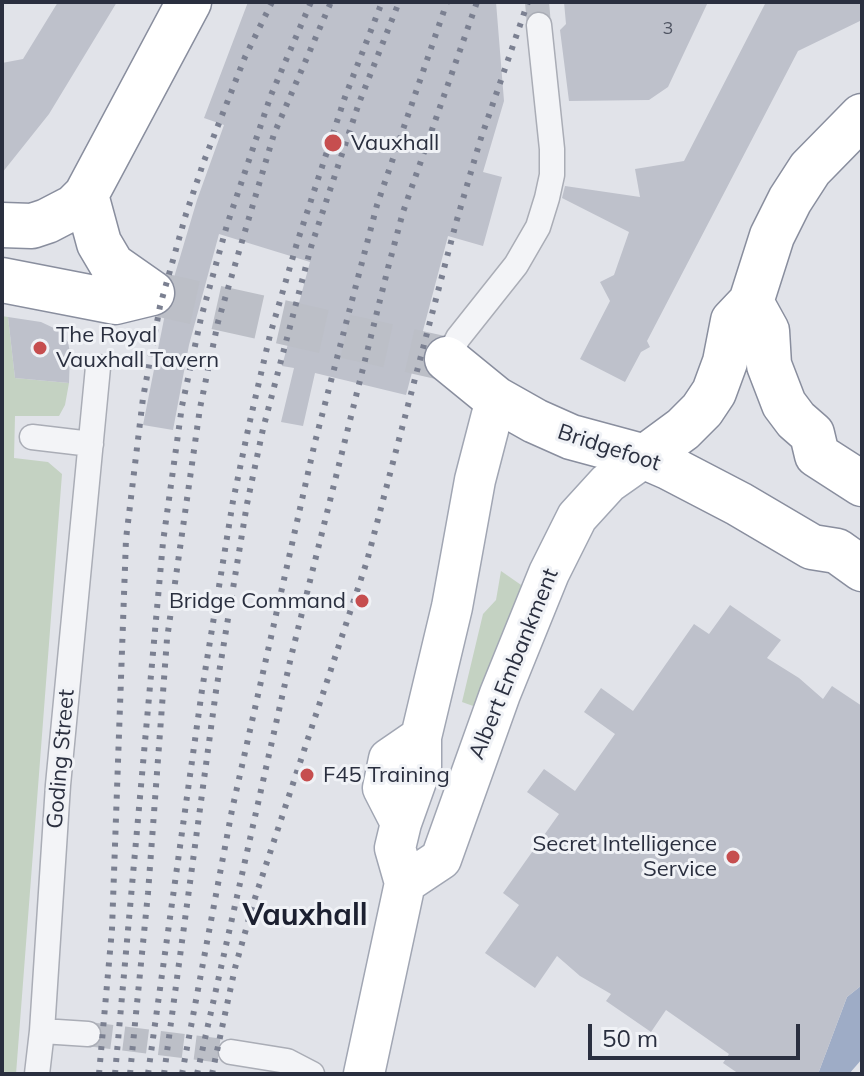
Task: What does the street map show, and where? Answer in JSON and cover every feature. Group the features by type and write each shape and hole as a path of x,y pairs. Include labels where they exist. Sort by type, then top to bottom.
{"highway":[{"path":"2,225 32,226 47,221 74,207 86,195 189,2"},
{"path":"645,457 683,429 714,392 733,321 751,302 772,236 790,200 810,169 862,116"},
{"path":"2,280 115,302 152,293 112,265 99,243 86,195"},
{"path":"751,302 767,331 769,365 784,404 812,434 817,455 862,484"},
{"name":"Bridgefoot","path":"447,359 496,399 543,425 571,437 645,457 697,481 812,547 837,551 862,569"}],"main road":[{"path":"364,1074 405,883 395,848 401,823 383,788 389,759 421,737 452,607 475,480 496,399"},
{"name":"Albert Embankment","path":"405,883 441,859 500,694 549,573 577,517 608,483 645,457"}],"street":[{"path":"447,359 458,338 505,281 538,227 552,175 539,25"},
{"name":"Goding Street","path":"37,1074 58,785 98,367"},
{"path":"32,437 91,444"},
{"path":"42,1031 88,1034"},
{"path":"231,1052 287,1061 312,1074"}],"green space":[{"path":"2,316 8,317 15,378 69,383 65,405 59,416 15,416 14,458 48,462 62,474 16,1074 2,1074"},
{"path":"501,571 524,587 476,707 462,702 483,614 496,600"}],"water":[{"path":"862,985 862,1059 849,1074 818,1074 847,997"}],"building":[{"path":"58,2 117,2 49,114 2,173 2,63 23,59"},
{"path":"248,2 496,2 504,101 483,172 502,177 483,246 448,236 406,395 315,373 303,426 281,422 294,368 282,366 310,262 219,234 189,345 173,430 143,425 165,314 176,299 173,281 224,125 204,118"},
{"path":"564,2 708,2 668,87 649,100 569,101 560,30 566,24"},
{"path":"766,2 862,2 862,20 798,51 647,341 650,347 641,352 625,382 580,359 610,301 600,282 614,275 629,232 562,198 565,186 640,197 635,169 684,161"},
{"name":"The Royal Vauxhall Tavern","path":"8,317 41,322 58,330 68,342 69,383 15,378"},
{"path":"730,605 781,640 767,658 799,678 823,699 832,686 862,706 862,985 847,997 818,1074 739,1074 723,1063 729,1054 666,1010 651,1032 606,1001 611,994 580,976 557,956 535,988 485,953 519,905 503,893 559,814 527,792 544,769 575,791 615,734 584,712 601,688 633,711 694,624 709,634"}],"tunnel":[{"path":"537,2 539,25"},
{"path":"152,293 447,359"},
{"path":"88,1034 231,1052"}],"railway":[{"path":"99,1074 112,929 126,539 143,398 160,306 186,214 245,57 272,2"},
{"path":"115,1074 163,542 182,406 201,318 227,225 271,95 311,2"},
{"path":"130,1074 148,893 167,639 200,408 218,322 274,134 331,2"},
{"path":"148,1074 202,690 233,501 249,425 270,335 297,243 345,97 382,2"},
{"path":"164,1074 216,691 247,504 263,429 311,247 359,103 399,2"},
{"path":"182,1074 232,810 315,442 377,205 447,2"},
{"path":"197,1074 291,657 388,268 403,212 477,2"},
{"path":"212,1074 235,968 254,901 367,561 456,223 480,141 528,2"}],"place":[{"name":"Vauxhall","path":"333,143"},
{"name":"The Royal Vauxhall Tavern","path":"40,348"},
{"name":"Bridge Command","path":"362,601"},
{"name":"F45 Training","path":"307,775"},
{"name":"Secret Intelligence Service","path":"733,857"}],"district":[{"name":"Vauxhall","path":"305,916"}]}
